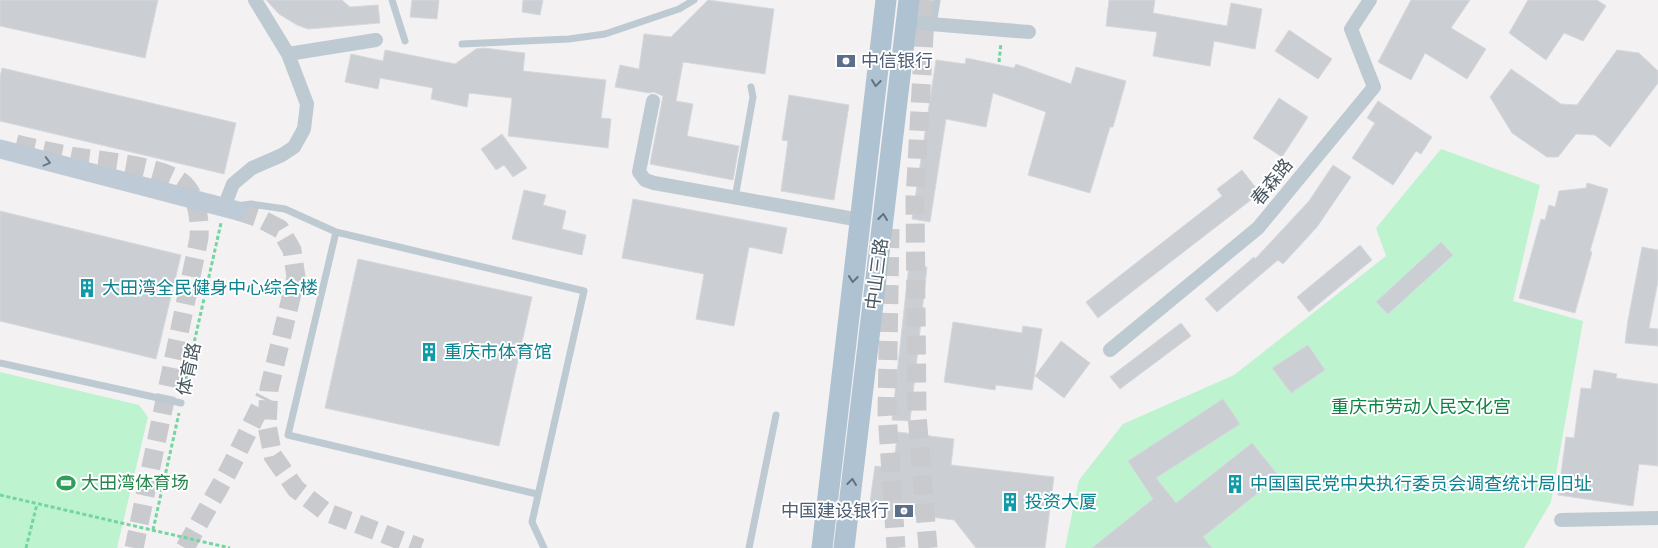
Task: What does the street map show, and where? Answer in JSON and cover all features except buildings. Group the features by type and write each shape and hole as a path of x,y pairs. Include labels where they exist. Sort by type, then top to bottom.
{"main road":[{"name":"中山三路","path":"822,548 886,0"},
{"name":"中山三路","path":"844,548 909,0"}],"street":[{"path":"0,149 231,209 233,184 252,168 282,155 294,147 304,128 307,104 288,54 255,0"},
{"name":"春森路","path":"1110,350 1258,228 1374,87 1351,29 1370,0"},
{"path":"906,22 1029,32"},
{"path":"288,54 376,40"},
{"path":"653,101 639,172 645,180 860,220"},
{"path":"1561,520 1658,518"}],"lane":[{"path":"392,0 405,41"},
{"path":"462,44 569,39 605,34 679,9 694,0"},
{"path":"933,25 937,0"},
{"path":"735,198 753,97 751,87"},
{"path":"231,209 251,204 285,209 336,232 584,291 532,522 544,548"},
{"path":"336,232 288,435 537,494"},
{"path":"0,363 181,404"},
{"path":"750,548 776,415"}],"path":[{"name":"体育路","path":"153,530 181,404 231,209"},
{"path":"0,495 230,548"},
{"path":"26,548 37,504"}],"green space":[{"name":"重庆市劳动人民文化宫","path":"1441,149 1540,185 1513,301 1583,321 1551,502 1524,548 1065,548 1079,480 1123,424 1234,375 1386,256 1376,228"},
{"name":"大田湾体育场","path":"0,372 139,405 148,417 117,548 0,548"}],"tunnel":[{"path":"926,0 915,200 917,415 928,548"},
{"path":"16,144 76,157 133,165 163,173 184,184 195,202 199,224 199,238 134,548"},
{"path":"238,211 259,218 280,229 292,250 296,277 269,389 267,425 273,456 296,489 326,512 421,548"},
{"path":"890,229 887,413 896,548"},
{"path":"185,548 229,470 265,397"}],"place":[{"name":"中信银行","path":"846,61"},
{"name":"大田湾全民健身中心综合楼","path":"87,288"},
{"name":"重庆市体育馆","path":"429,352"},
{"name":"大田湾体育场","path":"66,483"},
{"name":"中国国民党中央执行委员会调查统计局旧址","path":"1235,484"},
{"name":"投资大厦","path":"1010,502"},
{"name":"中国建设银行","path":"904,511"}]}
